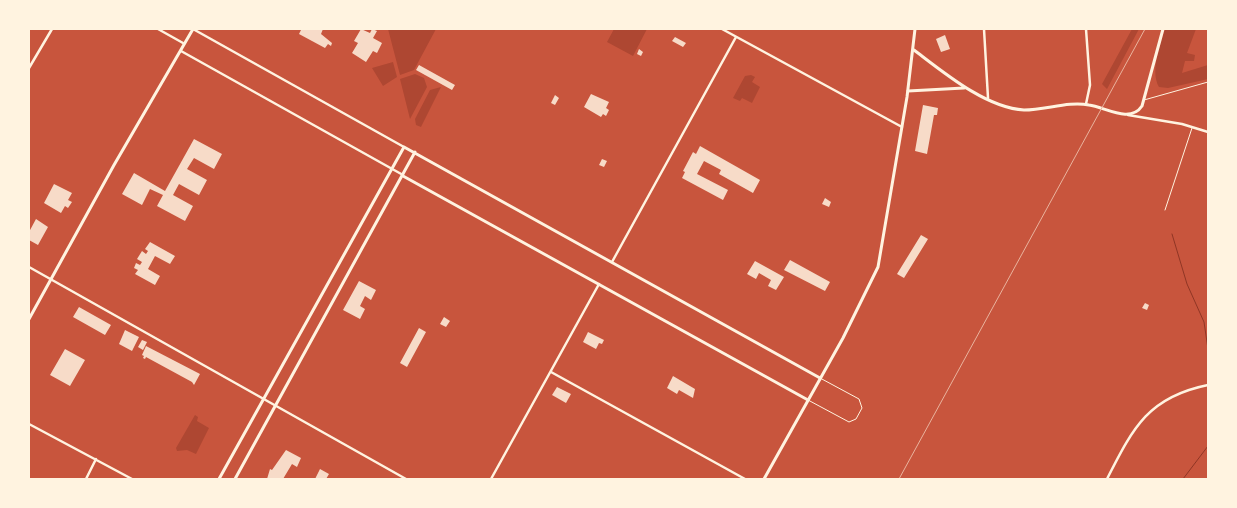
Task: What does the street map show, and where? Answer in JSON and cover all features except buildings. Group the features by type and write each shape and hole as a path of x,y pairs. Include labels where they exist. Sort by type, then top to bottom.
{"street":[{"path":"29,68 52,29"},
{"path":"158,29 183,43"},
{"path":"29,319 183,43 193,29 820,378"},
{"path":"722,29 902,127"},
{"path":"764,479 878,267 908,90 916,29"},
{"path":"984,29 988,98"},
{"path":"1086,29 1090,85 1086,104"},
{"path":"1127,115 1140,109 1144,100 1162,29"},
{"path":"612,262 736,37"},
{"path":"914,50 965,88 1023,110 1086,104 1127,115 1192,127 1208,132"},
{"path":"179,51 808,400"},
{"path":"908,90 965,88"},
{"path":"219,479 404,146"},
{"path":"235,479 415,152"},
{"path":"29,267 406,479"},
{"path":"491,479 600,284"},
{"path":"551,372 745,479"},
{"path":"1107,479 1140,420 1168,398 1208,385"},
{"path":"29,424 132,479"},
{"path":"86,479 96,459"}],"lane":[{"path":"1144,100 1208,82"},
{"path":"1165,210 1192,127"},
{"path":"808,400 849,422 856,419 862,408 859,399 820,378"}],"shaded area":[{"path":"388,29 436,29 414,70 400,75"},
{"path":"614,29 647,29 633,56 607,42"},
{"path":"1132,29 1139,29 1107,89 1102,84"},
{"path":"1165,29 1196,29 1187,53 1195,55 1194,61 1185,61 1182,73 1208,65 1208,79 1168,88 1159,87 1155,74"},
{"path":"393,62 397,77 383,86 372,68"},
{"path":"415,74 424,78 427,87 410,119 400,79"},
{"path":"751,75 755,77 752,82 760,87 752,103 742,98 740,101 733,98 745,76"},
{"path":"441,87 421,127 416,125 415,119 430,90"},
{"path":"195,415 198,417 197,421 209,428 196,454 187,450 177,451 176,448"}],"waterway":[{"path":"1172,234 1187,284 1204,322 1208,349"},
{"path":"1183,479 1208,446"}],"railway":[{"path":"899,479 1145,29"}]}
